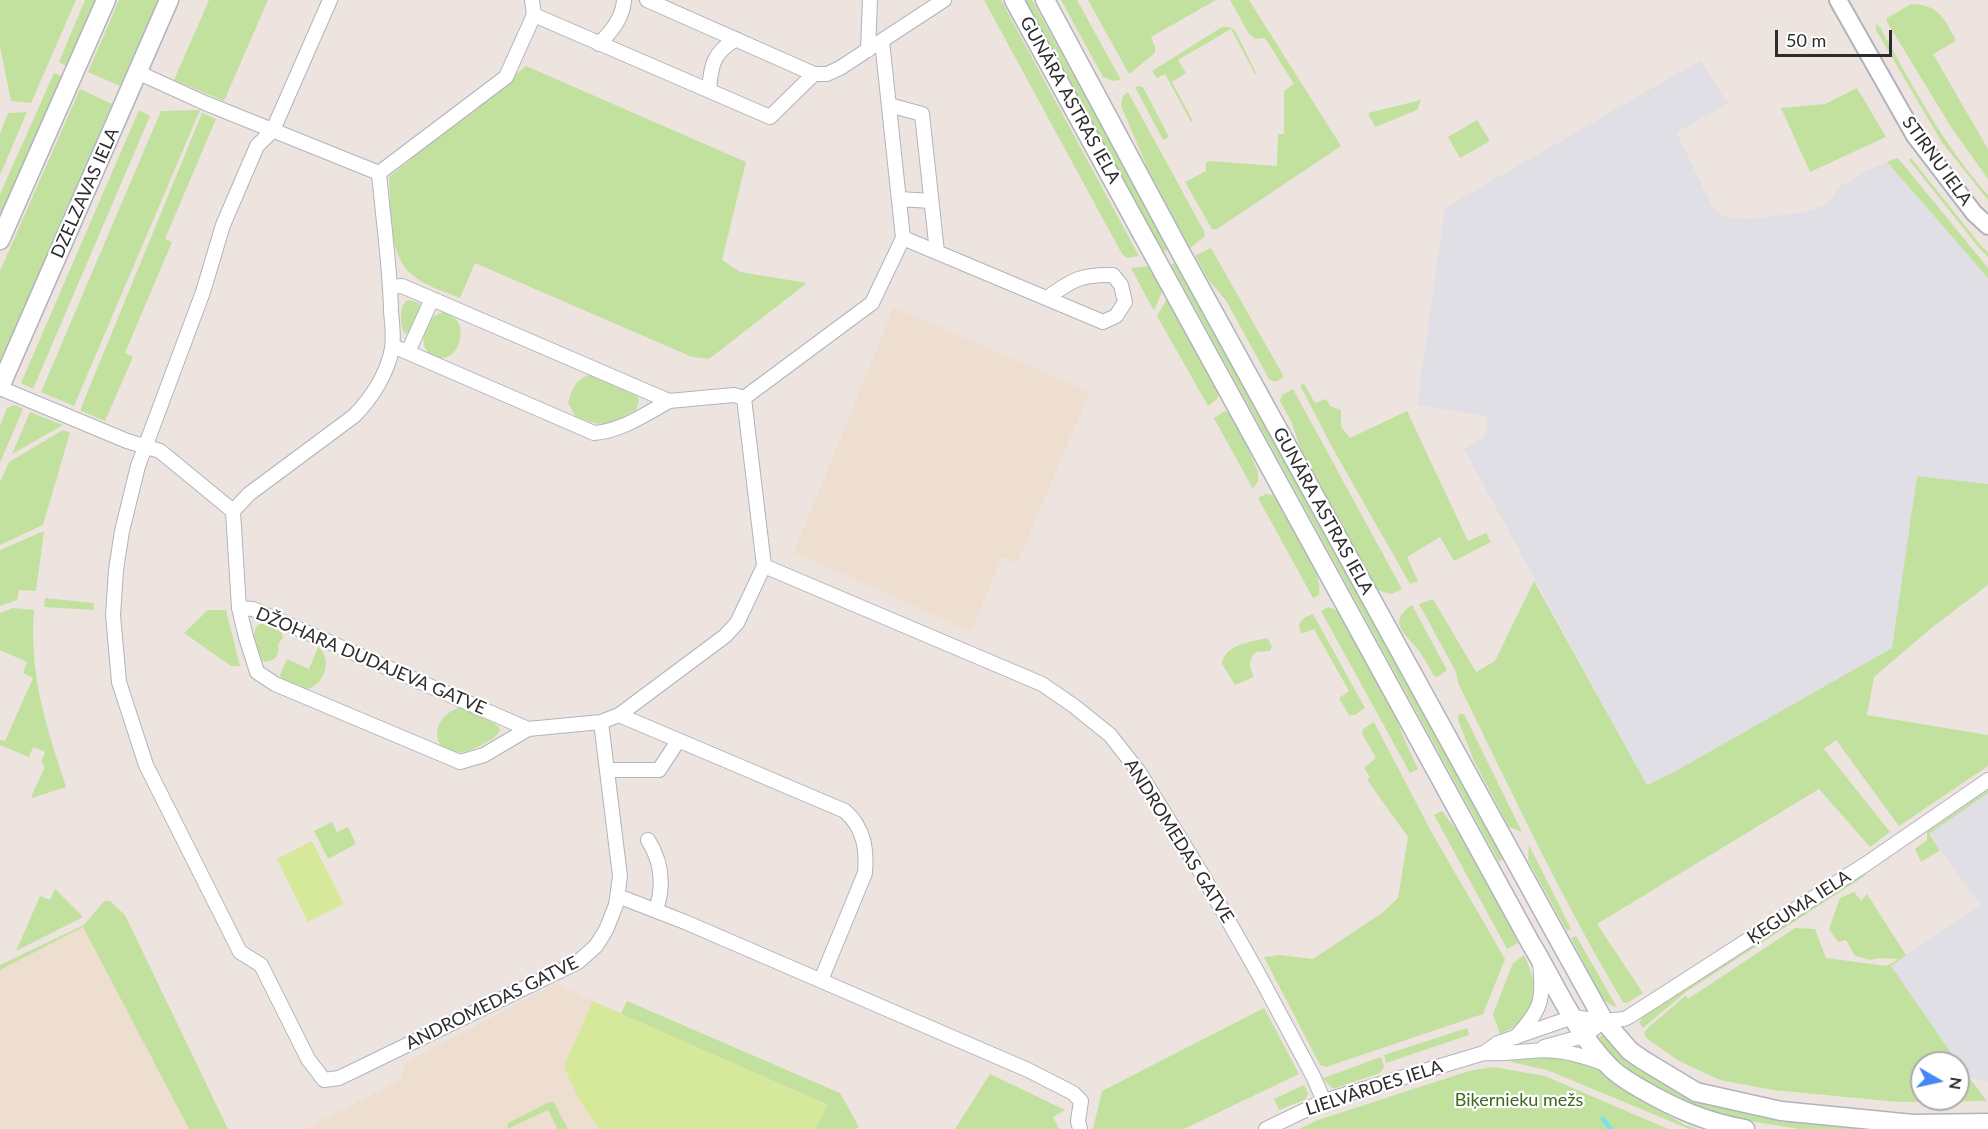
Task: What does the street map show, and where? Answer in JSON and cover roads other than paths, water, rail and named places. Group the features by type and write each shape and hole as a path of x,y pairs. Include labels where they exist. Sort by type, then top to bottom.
{"main road":[{"path":"0,240 106,0"},
{"name":"DZELZAVAS IELA","path":"0,388 169,0"},
{"name":"GUNĀRA ASTRAS IELA","path":"1014,0 1496,880 1584,1036"},
{"name":"GUNĀRA ASTRAS IELA","path":"1045,0 1187,265 1604,1021"},
{"path":"1496,880 1519,867"},
{"path":"1604,1021 1636,1056 1696,1092 1780,1111 1913,1124 1988,1123"},
{"name":"LIELVĀRDES IELA","path":"1584,1036 1607,1065 1625,1079 1674,1108 1717,1124 1745,1129"}],"street":[{"path":"145,447 203,292 223,225 257,146 273,130 330,0"},
{"path":"378,173 506,77 534,15 532,0"},
{"path":"599,44 618,20 624,0"},
{"path":"647,0 814,74 827,74 944,0"},
{"path":"868,50 870,0"},
{"name":"STIRNU IELA","path":"1838,0 1915,136 1974,213 1988,226"},
{"path":"534,15 770,117 814,74"},
{"path":"709,90 714,60 723,47 736,39"},
{"path":"744,398 872,303 903,238 882,41"},
{"path":"137,72 205,103 378,173"},
{"path":"889,105 922,114 937,252"},
{"path":"0,388 73,420 160,452 233,511 249,494 354,416 365,405 383,374 393,347 390,287 378,173"},
{"path":"899,199 932,201"},
{"path":"903,238 1103,322 1116,316 1125,302 1121,285 1113,275 1092,274 1071,281 1047,298"},
{"path":"390,287 402,286 669,401"},
{"path":"408,352 432,299"},
{"path":"393,347 594,432 606,432 642,417 669,401 734,395 744,398"},
{"path":"601,722 619,715 725,636 737,623 764,566 744,398"},
{"name":"ANDROMEDAS GATVE","path":"145,447 129,499 116,570 113,615 122,695 146,765 240,952 261,965 308,1059 324,1080 339,1078 578,962 596,946 606,930 618,896 620,876 601,722"},
{"name":"DŽOHARA DUDAJEVA GATVE","path":"233,511 239,608 253,609 528,729 601,722"},
{"name":"ANDROMEDAS GATVE","path":"764,566 1042,684 1110,735 1139,772 1203,876 1287,1026 1324,1101"},
{"path":"239,608 257,672 274,684 429,750 460,762 483,755 528,729"},
{"path":"619,715 845,811 855,820 862,834 867,854 865,873 821,980"},
{"path":"607,770 658,770 678,741"},
{"name":"ĶEGUMA IELA","path":"1604,1021 1630,1016 1866,864 1988,780"},
{"path":"648,840 658,855 662,893 656,910"},
{"path":"618,896 821,980 1028,1070 1073,1093 1081,1101 1078,1121 1080,1129"},
{"name":"GUNĀRA ASTRAS IELA","path":"1515,1038 1532,1019 1540,1005 1542,986 1540,958"},
{"name":"LIELVĀRDES IELA","path":"1266,1129 1324,1101 1484,1053 1498,1043 1573,1017 1604,1021"},
{"path":"1533,1050 1584,1036 1604,1021"},
{"name":"LIELVĀRDES IELA","path":"1484,1053 1500,1054 1533,1050 1579,1055 1607,1065"}],"waterway":[{"path":"1603,1119 1611,1129"}],"park label":[{"name":"Biķernieku mežs","path":"1519,1100"}]}
